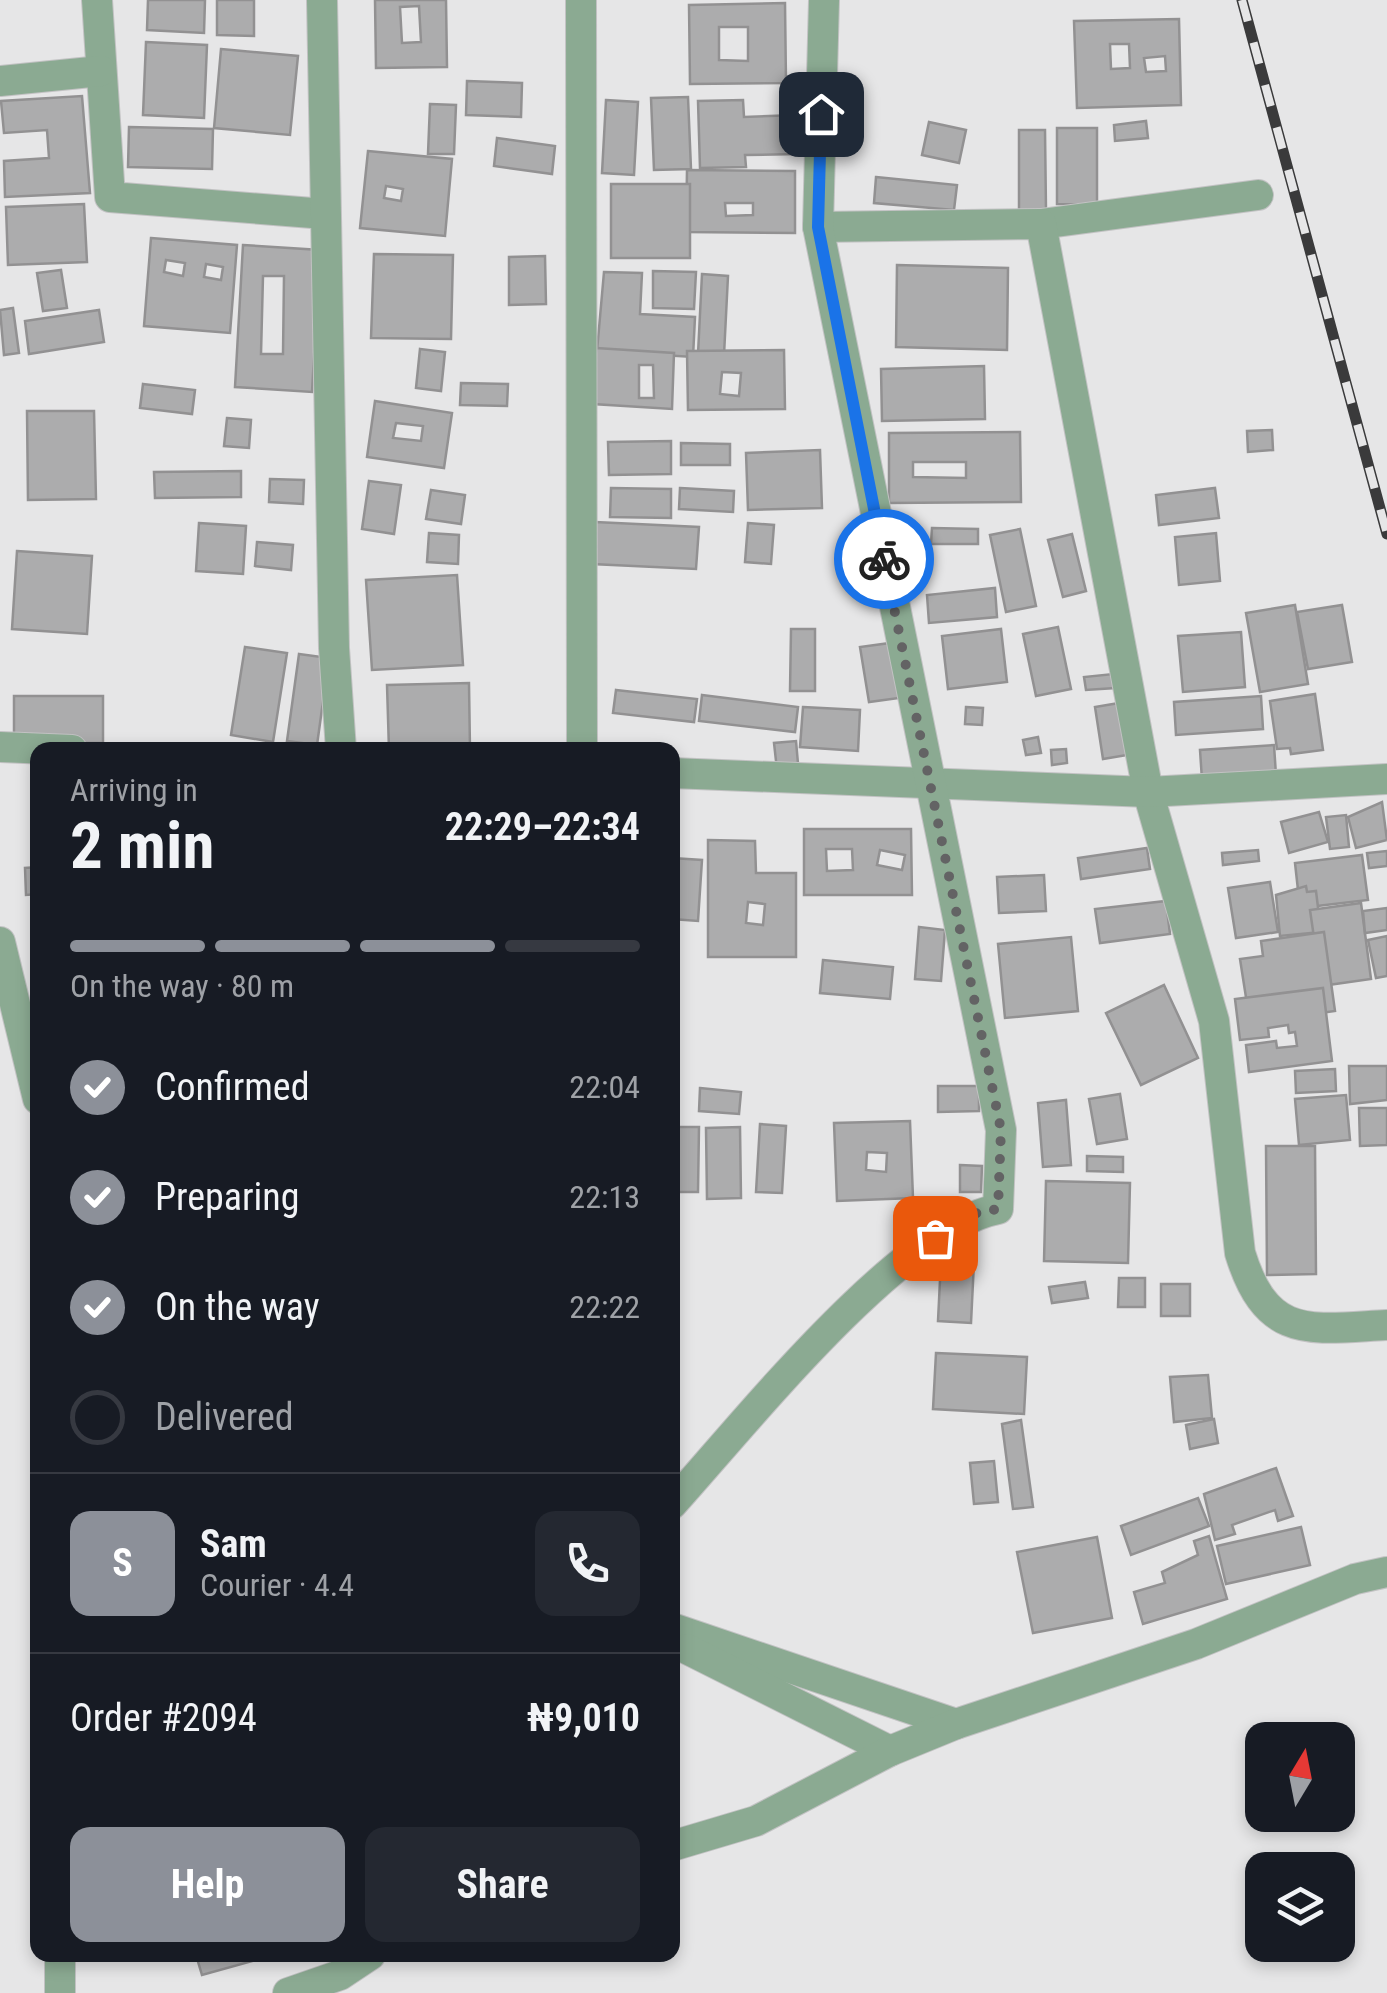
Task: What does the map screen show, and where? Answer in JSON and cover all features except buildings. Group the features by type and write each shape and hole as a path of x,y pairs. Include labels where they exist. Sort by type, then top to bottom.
{"street":[{"path":"97,0 110,198 325,214"},
{"path":"322,0 334,648 341,742"},
{"path":"581,0 582,742"},
{"path":"680,1495 800,1360 896,1268 973,1214 998,1209 1001,1130 818,227 824,0"},
{"path":"0,81 102,71"},
{"path":"818,227 1041,224 1258,195"},
{"path":"1041,224 1148,792 1214,1021 1240,1254 1250,1284 1265,1306 1304,1329 1387,1325"},
{"path":"0,747 30,748"},
{"path":"680,773 1148,792 1387,779"},
{"path":"0,942 30,1066"},
{"path":"680,1844 756,1821 890,1751 956,1724 1075,1688 1354,1579 1387,1572"},
{"path":"680,1631 956,1724"},
{"path":"680,1646 890,1751"},
{"path":"60,1962 60,1993"},
{"path":"288,1993 340,1975 360,1962"}],"railway":[{"path":"1242,0 1387,534"}],"way so far":[{"path":"884,559 1001,1130 998,1209 973,1214 935,1238"}],"route":[{"path":"821,114 818,227 884,559"}]}
